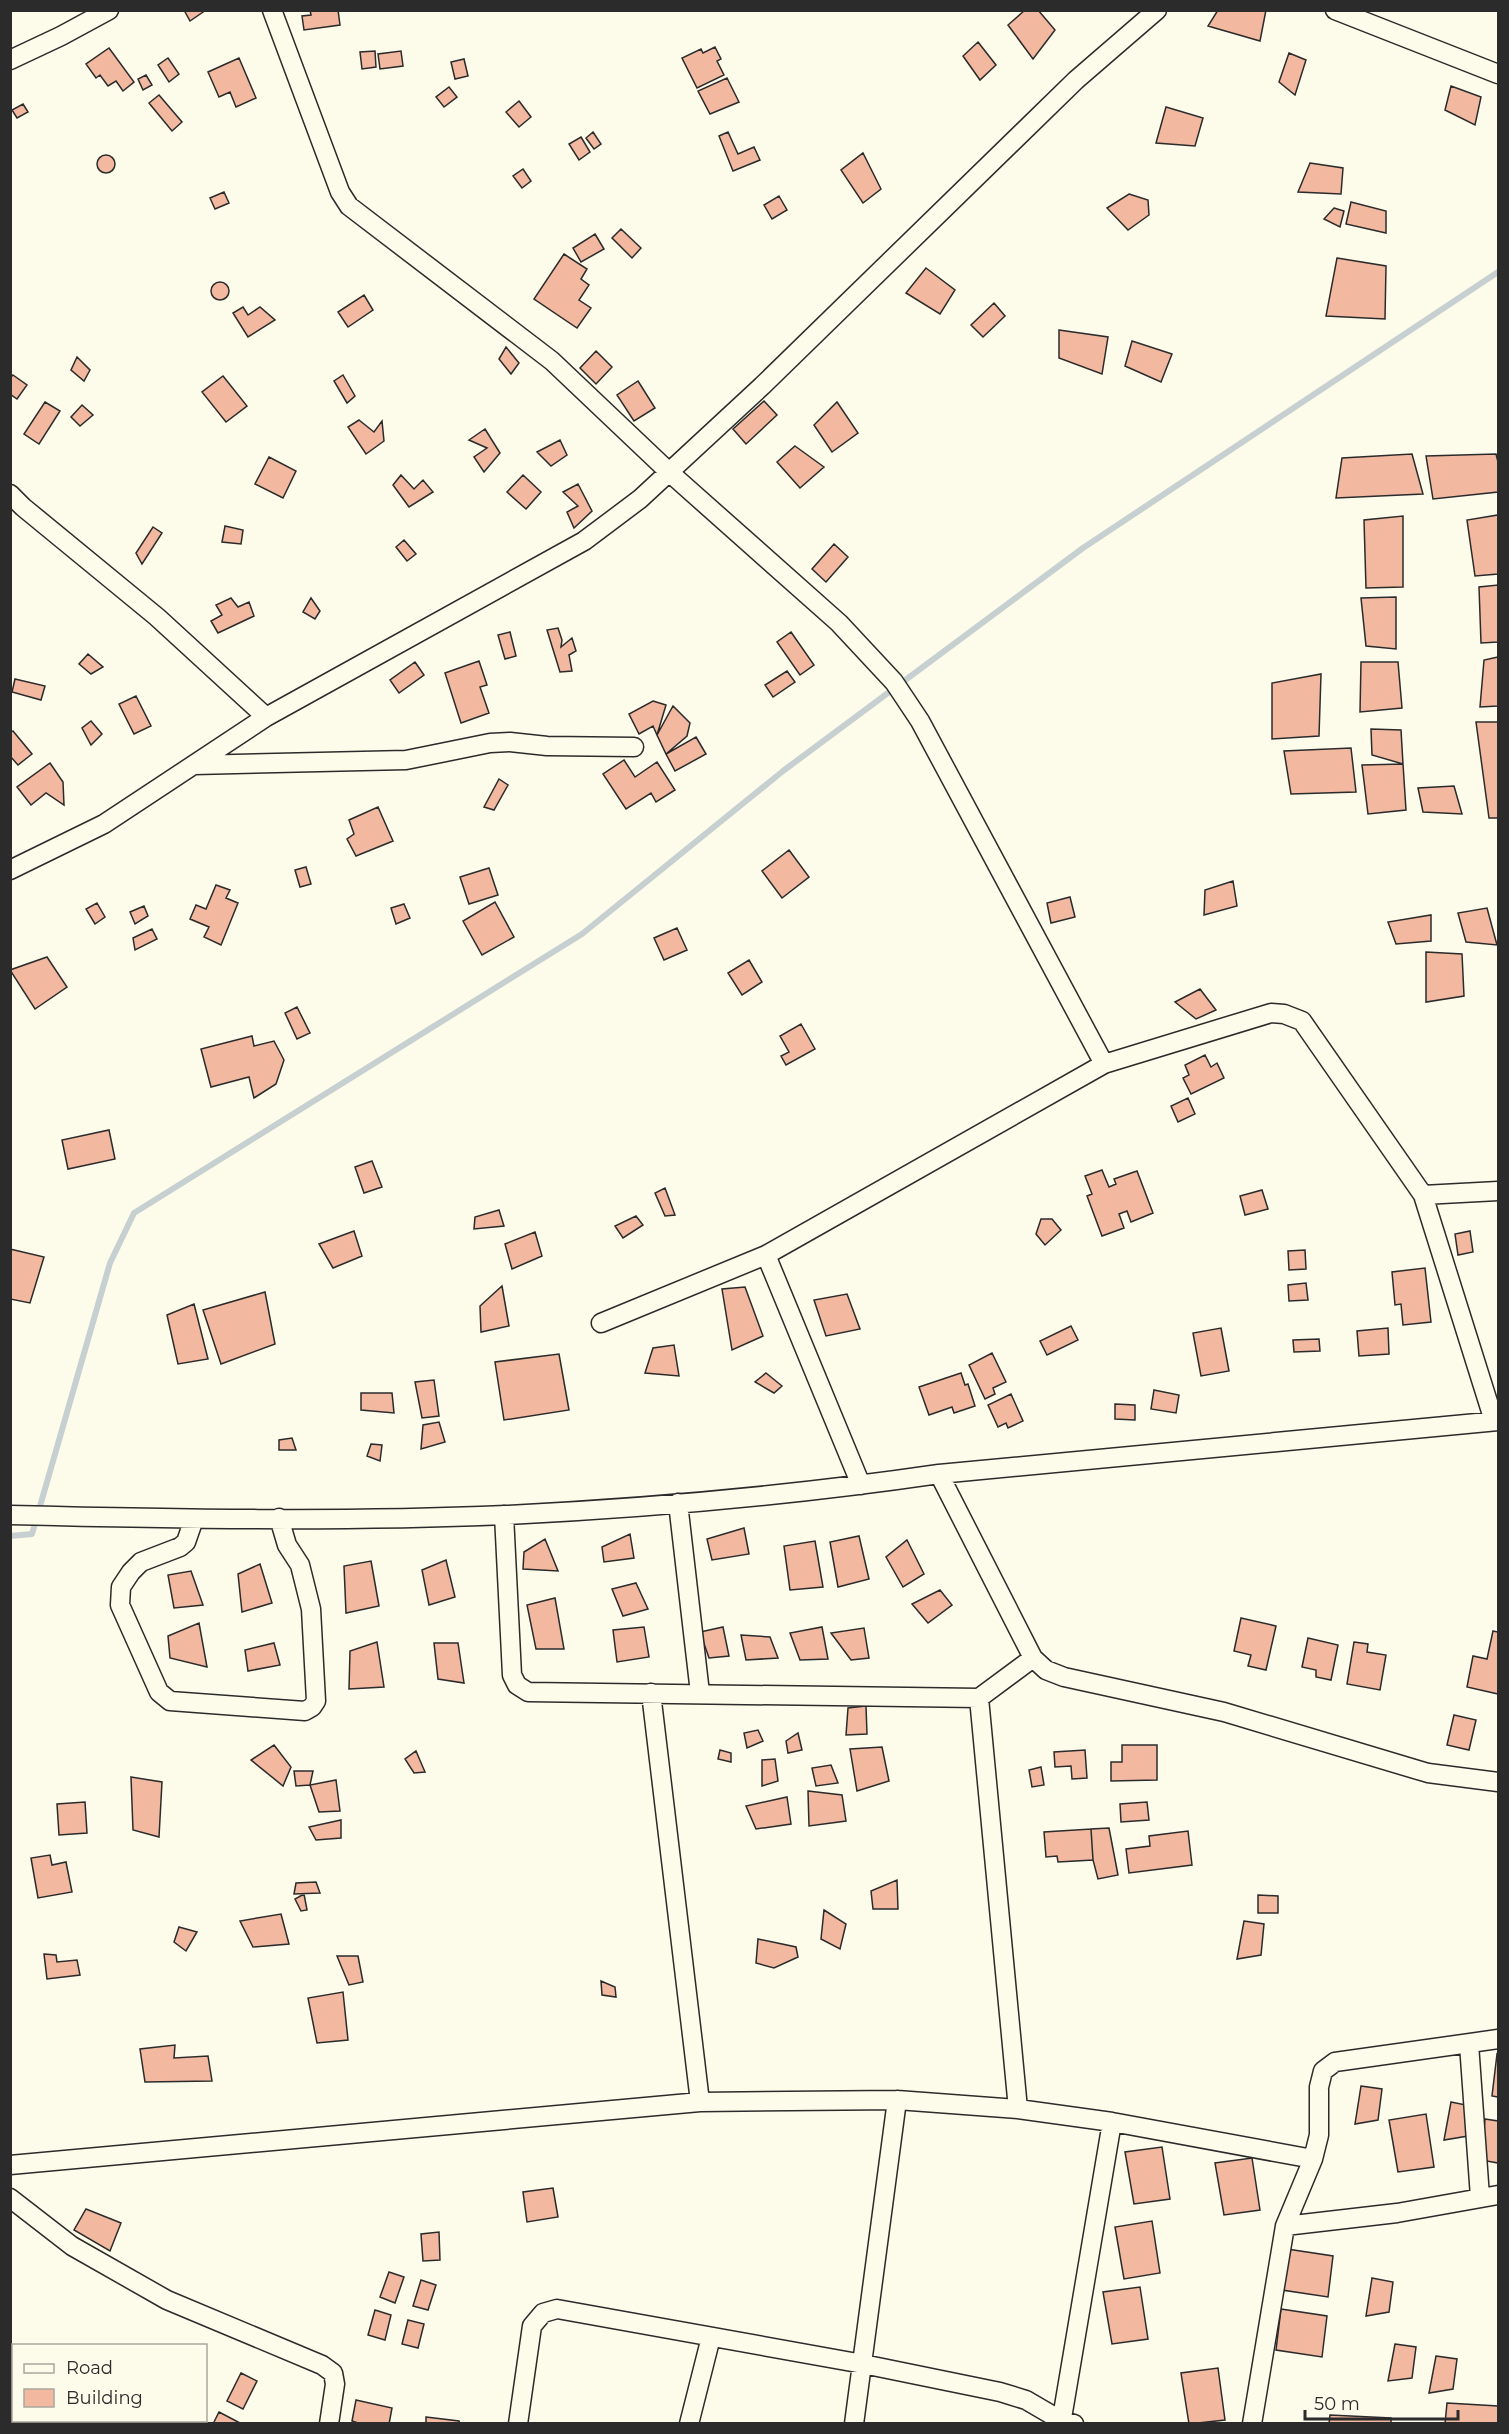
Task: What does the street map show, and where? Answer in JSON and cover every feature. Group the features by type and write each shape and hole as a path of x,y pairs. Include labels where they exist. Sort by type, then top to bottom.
{"street":[{"path":"10,60 109,10"},
{"path":"272,10 340,192 349,206 552,361 669,472 839,623 894,682 920,721 1104,1064"},
{"path":"10,870 104,824 266,717 585,541 640,500 762,386 1076,80 1157,10"},
{"path":"1335,10 1498,74"},
{"path":"10,494 22,507 157,617 266,717"},
{"path":"194,765 406,760 490,743 510,742 547,746 634,747"},
{"path":"10,1515 194,1519 504,1515 678,1503 861,1485 939,1474 1496,1421 1423,1195 1302,1021 1284,1014 1271,1013 1104,1064 766,1255 601,1323"},
{"path":"1423,1195 1498,1191"},
{"path":"766,1255 861,1485"},
{"path":"939,1474 1033,1658 1047,1670 1064,1677 1224,1712 1428,1773 1498,1782"},
{"path":"678,1503 700,1693"},
{"path":"504,1515 512,1676 517,1685 528,1692 979,1698 1033,1658"},
{"path":"194,1519 186,1542 180,1547 141,1562 131,1572 122,1587 120,1605 159,1692 170,1701 305,1711 316,1701 311,1609 300,1565 287,1545 279,1518"},
{"path":"651,1693 700,2102"},
{"path":"979,1698 1018,2109"},
{"path":"1252,2424 1285,2226 1313,2159 1319,2135 1319,2087 1323,2071 1335,2062 1498,2039"},
{"path":"1285,2226 1397,2212 1489,2196 1469,2044"},
{"path":"854,2424 897,2100"},
{"path":"10,2165 700,2102 897,2100 1018,2109 1112,2122 1313,2159"},
{"path":"519,2424 532,2326 543,2313 557,2309 863,2364 1000,2392 1026,2400 1066,2423 1112,2122"},
{"path":"10,2198 72,2246 167,2300 322,2365 333,2373 335,2384 329,2424"},
{"path":"689,2424 711,2337"}],"building":[{"path":"184,10 206,10 190,21"},
{"path":"310,10 338,10 340,25 304,30 302,16 311,15"},
{"path":"1025,10 1038,10 1055,30 1033,59 1008,25"},
{"path":"1218,10 1266,10 1260,41 1208,26"},
{"path":"978,42 996,65 980,80 963,56"},
{"path":"715,47 721,59 717,61 724,75 697,88 682,58 701,49 703,53"},
{"path":"109,48 134,82 123,91 116,81 108,86 100,75 96,78 86,64"},
{"path":"375,51 376,67 362,69 360,52"},
{"path":"401,51 403,66 380,69 378,54"},
{"path":"1289,53 1306,60 1295,95 1279,82"},
{"path":"168,58 179,74 169,82 158,65"},
{"path":"239,58 256,98 236,107 230,92 219,97 208,72"},
{"path":"464,59 468,76 455,79 451,62"},
{"path":"146,75 152,85 143,90 138,79"},
{"path":"727,78 739,102 710,114 698,91"},
{"path":"1451,86 1481,97 1475,125 1445,110"},
{"path":"449,87 457,97 444,107 436,97"},
{"path":"159,95 182,122 172,131 149,103"},
{"path":"519,101 531,117 519,127 506,112"},
{"path":"23,104 28,112 17,118 12,110"},
{"path":"1166,107 1203,118 1195,146 1156,143"},
{"path":"593,132 601,144 594,149 586,138"},
{"path":"728,132 738,154 754,147 760,160 733,171 719,136"},
{"path":"581,137 590,152 579,160 569,144"},
{"path":"863,153 881,189 863,203 841,170"},
{"path":"106,155 112,158 115,164 112,170 106,173 100,170 97,164 100,158"},
{"path":"1310,163 1343,168 1341,194 1298,192"},
{"path":"523,169 531,181 522,188 513,176"},
{"path":"224,192 229,203 215,209 210,198"},
{"path":"1129,194 1148,200 1149,215 1128,230 1107,208"},
{"path":"779,196 787,210 772,219 764,205"},
{"path":"1351,202 1386,211 1386,233 1346,224"},
{"path":"1334,208 1344,211 1340,227 1324,219"},
{"path":"621,229 641,248 632,258 612,238"},
{"path":"595,234 604,249 581,262 573,248"},
{"path":"564,254 587,269 581,279 589,285 579,300 591,308 577,328 534,299"},
{"path":"1337,258 1386,266 1385,319 1326,316"},
{"path":"926,268 955,290 940,314 906,293"},
{"path":"220,282 226,285 229,291 226,297 220,300 214,297 211,291 214,285"},
{"path":"364,295 373,310 348,327 338,312"},
{"path":"994,303 1005,316 983,337 971,325"},
{"path":"243,307 248,315 260,307 275,320 248,337 233,313"},
{"path":"1059,330 1108,337 1102,374 1059,358"},
{"path":"1132,341 1172,354 1161,382 1125,366"},
{"path":"506,347 519,363 511,374 499,359"},
{"path":"596,351 612,367 596,384 580,368"},
{"path":"77,357 90,370 84,381 71,370"},
{"path":"13,375 27,385 17,399 10,394 10,378"},
{"path":"343,375 355,396 347,403 334,381"},
{"path":"223,376 247,406 226,422 202,392"},
{"path":"638,381 655,408 634,421 617,395"},
{"path":"764,401 777,415 746,444 733,429"},
{"path":"45,402 60,411 39,444 24,434"},
{"path":"837,402 858,433 832,452 814,425"},
{"path":"82,405 93,415 80,426 71,417"},
{"path":"359,420 374,432 382,421 384,441 366,454 348,427"},
{"path":"485,429 500,453 484,472 474,457 487,448 469,440"},
{"path":"560,440 567,455 551,466 537,452"},
{"path":"795,446 824,467 800,488 777,462"},
{"path":"1412,454 1423,494 1336,498 1342,458"},
{"path":"1496,454 1498,492 1433,499 1426,456"},
{"path":"269,457 296,471 283,498 255,484"},
{"path":"401,475 414,489 423,480 433,492 409,507 393,485"},
{"path":"523,475 541,492 526,509 507,492"},
{"path":"578,484 592,511 574,528 567,512 578,506 563,492"},
{"path":"1498,515 1498,574 1475,576 1467,520"},
{"path":"1403,516 1403,587 1366,588 1364,520"},
{"path":"225,526 243,530 241,544 222,542"},
{"path":"153,527 162,533 142,564 136,553"},
{"path":"404,540 416,554 407,561 396,547"},
{"path":"834,544 848,557 826,582 812,569"},
{"path":"1498,585 1498,642 1481,643 1479,587"},
{"path":"1396,597 1396,649 1366,646 1361,598"},
{"path":"231,598 238,607 249,602 254,616 218,633 211,621 222,615 216,605"},
{"path":"311,598 320,611 315,619 303,612"},
{"path":"558,628 562,640 561,647 572,638 576,651 569,655 572,671 560,672 547,630"},
{"path":"510,632 516,656 505,659 498,635"},
{"path":"791,632 814,665 800,675 777,642"},
{"path":"88,654 103,667 91,674 79,664"},
{"path":"1498,657 1498,706 1480,707 1484,660"},
{"path":"479,661 487,685 480,687 489,713 461,723 445,673"},
{"path":"415,662 424,675 399,693 390,680"},
{"path":"1361,662 1398,662 1402,708 1360,712"},
{"path":"787,671 795,682 773,697 765,685"},
{"path":"1321,674 1319,736 1272,739 1272,683"},
{"path":"15,679 45,686 41,700 12,692"},
{"path":"136,696 151,726 134,734 119,704"},
{"path":"653,701 666,705 657,735 653,726 639,734 629,714"},
{"path":"673,706 690,723 687,736 666,754 657,735"},
{"path":"91,721 102,734 91,745 82,728"},
{"path":"1476,722 1498,722 1498,818 1489,818"},
{"path":"1371,729 1401,730 1403,764 1372,755"},
{"path":"13,731 32,754 18,765 10,756 10,733"},
{"path":"696,737 706,754 675,771 666,754"},
{"path":"1351,748 1356,792 1291,794 1284,751"},
{"path":"624,760 635,777 657,762 675,790 656,802 651,793 626,809 603,774"},
{"path":"50,763 63,782 64,805 46,793 31,805 17,787"},
{"path":"1403,764 1406,810 1368,814 1362,765"},
{"path":"499,779 508,785 494,810 484,807"},
{"path":"1454,786 1462,814 1423,812 1418,788"},
{"path":"378,807 393,841 356,856 347,839 354,834 349,820"},
{"path":"789,850 809,877 782,898 762,871"},
{"path":"306,867 311,884 300,887 295,870"},
{"path":"489,868 498,895 469,904 460,877"},
{"path":"1233,881 1237,906 1204,915 1205,890"},
{"path":"216,885 230,890 226,898 238,903 221,945 204,937 209,927 190,919 196,905 206,909"},
{"path":"1070,897 1075,917 1051,923 1047,903"},
{"path":"495,902 514,937 482,955 463,921"},
{"path":"97,903 105,917 95,924 86,909"},
{"path":"404,904 410,918 396,924 391,908"},
{"path":"144,906 148,916 135,924 130,912"},
{"path":"1487,908 1497,945 1466,942 1458,913"},
{"path":"1431,915 1431,941 1396,944 1388,922"},
{"path":"677,928 687,950 664,960 654,938"},
{"path":"152,929 157,939 135,950 133,938"},
{"path":"1426,952 1462,954 1464,996 1426,1002"},
{"path":"47,957 67,987 35,1009 10,970"},
{"path":"749,960 762,982 742,995 728,973"},
{"path":"1200,989 1216,1010 1196,1019 1175,1002"},
{"path":"297,1007 310,1033 297,1039 285,1013"},
{"path":"801,1024 815,1049 786,1065 781,1056 789,1052 780,1036"},
{"path":"252,1036 254,1046 274,1041 284,1060 276,1084 254,1098 249,1077 211,1087 201,1049"},
{"path":"1205,1055 1211,1067 1217,1063 1224,1078 1191,1094 1183,1078 1189,1075 1185,1065"},
{"path":"1188,1098 1195,1114 1178,1122 1171,1106"},
{"path":"109,1130 115,1159 68,1169 62,1140"},
{"path":"372,1161 382,1187 364,1193 355,1167"},
{"path":"1102,1170 1109,1187 1116,1184 1114,1179 1137,1171 1153,1213 1131,1222 1127,1211 1119,1214 1124,1228 1102,1236 1087,1196 1092,1194 1085,1176"},
{"path":"665,1188 675,1215 665,1216 655,1193"},
{"path":"1262,1190 1268,1209 1245,1215 1240,1196"},
{"path":"499,1210 504,1226 474,1229 475,1217"},
{"path":"636,1216 643,1225 623,1238 615,1226"},
{"path":"1041,1219 1052,1219 1061,1230 1045,1245 1036,1234"},
{"path":"354,1231 362,1256 333,1268 319,1244"},
{"path":"1470,1231 1473,1252 1458,1255 1455,1234"},
{"path":"535,1232 542,1256 512,1269 505,1244"},
{"path":"10,1249 44,1257 30,1303 10,1299"},
{"path":"1305,1250 1306,1269 1289,1270 1288,1251"},
{"path":"1425,1268 1431,1322 1403,1325 1401,1304 1395,1305 1392,1272"},
{"path":"1306,1283 1308,1300 1289,1301 1288,1285"},
{"path":"502,1286 509,1326 481,1332 480,1306"},
{"path":"745,1287 763,1336 732,1350 722,1289"},
{"path":"265,1292 275,1344 221,1364 203,1310"},
{"path":"847,1294 860,1329 826,1336 814,1300"},
{"path":"194,1304 208,1359 178,1364 167,1315"},
{"path":"1071,1326 1078,1340 1047,1355 1040,1341"},
{"path":"1221,1328 1229,1371 1201,1376 1193,1333"},
{"path":"1388,1328 1389,1354 1359,1356 1357,1331"},
{"path":"1319,1339 1320,1351 1294,1352 1293,1340"},
{"path":"674,1345 679,1376 645,1373 653,1348"},
{"path":"992,1353 1006,1382 993,1388 995,1394 985,1399 969,1365"},
{"path":"559,1354 569,1410 504,1420 495,1362"},
{"path":"766,1373 782,1386 774,1393 755,1382"},
{"path":"961,1373 965,1385 968,1384 975,1406 954,1413 952,1407 929,1415 919,1387"},
{"path":"434,1380 439,1416 422,1418 415,1382"},
{"path":"1154,1390 1179,1395 1176,1413 1151,1409"},
{"path":"361,1393 392,1393 394,1413 361,1410"},
{"path":"1011,1394 1023,1421 1008,1428 1006,1423 998,1427 988,1405"},
{"path":"1115,1404 1135,1405 1135,1420 1115,1419"},
{"path":"439,1422 445,1442 421,1449 423,1425"},
{"path":"292,1438 296,1450 279,1450 279,1440"},
{"path":"371,1444 382,1445 380,1461 367,1456"},
{"path":"744,1528 749,1554 712,1560 707,1539"},
{"path":"630,1534 634,1558 604,1562 602,1547"},
{"path":"859,1536 869,1579 838,1587 830,1542"},
{"path":"545,1539 558,1571 523,1569 524,1552"},
{"path":"907,1540 924,1574 903,1587 886,1557"},
{"path":"815,1541 823,1587 790,1590 784,1546"},
{"path":"446,1560 455,1597 429,1605 422,1570"},
{"path":"371,1561 379,1606 346,1613 344,1566"},
{"path":"260,1564 272,1603 242,1612 238,1574"},
{"path":"191,1571 203,1605 174,1608 168,1575"},
{"path":"636,1583 648,1609 623,1616 612,1589"},
{"path":"940,1590 952,1605 928,1623 912,1604"},
{"path":"555,1598 564,1649 536,1649 527,1605"},
{"path":"1241,1618 1276,1626 1266,1670 1248,1666 1251,1655 1234,1651"},
{"path":"199,1623 207,1667 170,1658 168,1636"},
{"path":"644,1627 649,1657 617,1662 613,1630"},
{"path":"723,1627 729,1656 709,1658 700,1632"},
{"path":"822,1627 828,1659 800,1660 790,1633"},
{"path":"864,1628 869,1658 851,1660 831,1633"},
{"path":"1493,1631 1498,1632 1498,1694 1467,1687 1473,1656 1487,1659"},
{"path":"741,1635 770,1637 778,1658 746,1660"},
{"path":"1308,1638 1338,1645 1331,1680 1316,1677 1316,1670 1302,1667"},
{"path":"377,1642 384,1687 349,1689 350,1651"},
{"path":"1354,1642 1368,1644 1367,1652 1386,1655 1380,1690 1347,1684"},
{"path":"274,1643 280,1665 248,1671 245,1650"},
{"path":"434,1643 458,1643 464,1683 438,1679"},
{"path":"866,1706 867,1734 846,1735 848,1708"},
{"path":"1454,1715 1476,1720 1469,1750 1447,1745"},
{"path":"758,1730 763,1741 747,1748 744,1733"},
{"path":"798,1733 802,1750 788,1753 786,1741"},
{"path":"274,1745 291,1767 283,1786 251,1760"},
{"path":"1122,1745 1157,1745 1157,1780 1111,1781 1111,1762 1122,1762"},
{"path":"882,1747 889,1781 857,1791 850,1749"},
{"path":"720,1750 731,1753 731,1762 718,1759"},
{"path":"1085,1750 1087,1778 1072,1779 1071,1766 1055,1767 1054,1752"},
{"path":"416,1751 425,1772 414,1773 405,1759"},
{"path":"775,1759 778,1781 762,1786 762,1760"},
{"path":"831,1765 838,1783 816,1786 812,1768"},
{"path":"1041,1767 1044,1785 1032,1787 1029,1770"},
{"path":"294,1771 313,1771 310,1785 296,1786"},
{"path":"131,1777 162,1782 159,1837 133,1830"},
{"path":"336,1780 340,1811 319,1812 310,1785"},
{"path":"808,1791 842,1795 846,1821 809,1826"},
{"path":"787,1797 791,1824 756,1829 746,1806"},
{"path":"85,1802 87,1833 59,1835 57,1804"},
{"path":"1147,1802 1149,1820 1121,1822 1120,1804"},
{"path":"341,1820 341,1838 316,1840 309,1827"},
{"path":"1109,1828 1118,1875 1098,1879 1093,1860 1091,1829"},
{"path":"1091,1829 1093,1860 1058,1862 1057,1856 1046,1857 1044,1832"},
{"path":"1188,1831 1192,1865 1129,1873 1126,1849 1150,1846 1149,1836"},
{"path":"50,1855 52,1865 66,1862 72,1892 38,1898 31,1858"},
{"path":"897,1880 898,1909 873,1909 871,1891"},
{"path":"316,1882 320,1893 294,1894 296,1883"},
{"path":"304,1894 307,1910 301,1911 295,1899"},
{"path":"1258,1895 1278,1896 1278,1913 1258,1913"},
{"path":"824,1910 846,1924 840,1949 821,1939"},
{"path":"281,1914 289,1944 253,1947 240,1921"},
{"path":"1244,1921 1264,1924 1261,1955 1237,1959"},
{"path":"179,1927 197,1932 186,1951 174,1942"},
{"path":"758,1939 796,1947 798,1957 774,1968 756,1963"},
{"path":"44,1954 56,1955 57,1962 77,1960 80,1975 47,1979"},
{"path":"337,1956 358,1956 363,1982 349,1985"},
{"path":"601,1981 615,1987 616,1997 602,1995"},
{"path":"343,1992 348,2040 317,2043 308,1998"},
{"path":"175,2045 174,2058 208,2056 212,2081 145,2082 140,2049"},
{"path":"1498,2055 1498,2097 1492,2096"},
{"path":"1361,2086 1382,2089 1378,2120 1355,2124"},
{"path":"1451,2102 1471,2106 1468,2136 1444,2140"},
{"path":"1426,2114 1434,2167 1398,2172 1389,2120"},
{"path":"1485,2119 1498,2121 1498,2163 1481,2160"},
{"path":"1162,2147 1170,2199 1134,2204 1125,2152"},
{"path":"1252,2158 1260,2210 1224,2215 1215,2163"},
{"path":"553,2188 558,2217 527,2222 523,2192"},
{"path":"86,2209 121,2223 110,2251 74,2230"},
{"path":"1152,2221 1160,2273 1124,2279 1115,2227"},
{"path":"439,2232 440,2260 423,2261 421,2234"},
{"path":"1287,2249 1333,2256 1328,2297 1282,2290"},
{"path":"389,2272 404,2277 395,2303 380,2297"},
{"path":"1372,2278 1393,2282 1389,2312 1366,2316"},
{"path":"421,2280 436,2285 428,2310 413,2306"},
{"path":"1140,2287 1148,2339 1112,2344 1103,2292"},
{"path":"1281,2309 1327,2316 1322,2357 1276,2350"},
{"path":"375,2310 391,2315 385,2340 368,2335"},
{"path":"408,2320 424,2324 418,2348 402,2344"},
{"path":"1395,2344 1416,2347 1412,2378 1388,2381"},
{"path":"1436,2356 1457,2359 1453,2389 1429,2393"},
{"path":"1218,2368 1225,2420 1189,2424 1181,2373"},
{"path":"241,2373 257,2381 243,2409 227,2401"},
{"path":"356,2400 392,2408 389,2424 361,2424 352,2421"},
{"path":"1447,2403 1498,2406 1498,2424 1445,2424"},
{"path":"219,2412 240,2423 240,2424 213,2424"},
{"path":"1330,2415 1391,2418 1391,2424 1329,2424"},
{"path":"426,2417 459,2421 460,2424 426,2424"}],"waterway":[{"path":"10,1536 32,1534 110,1263 134,1213 582,934 783,771 1083,548 1498,272"}]}
